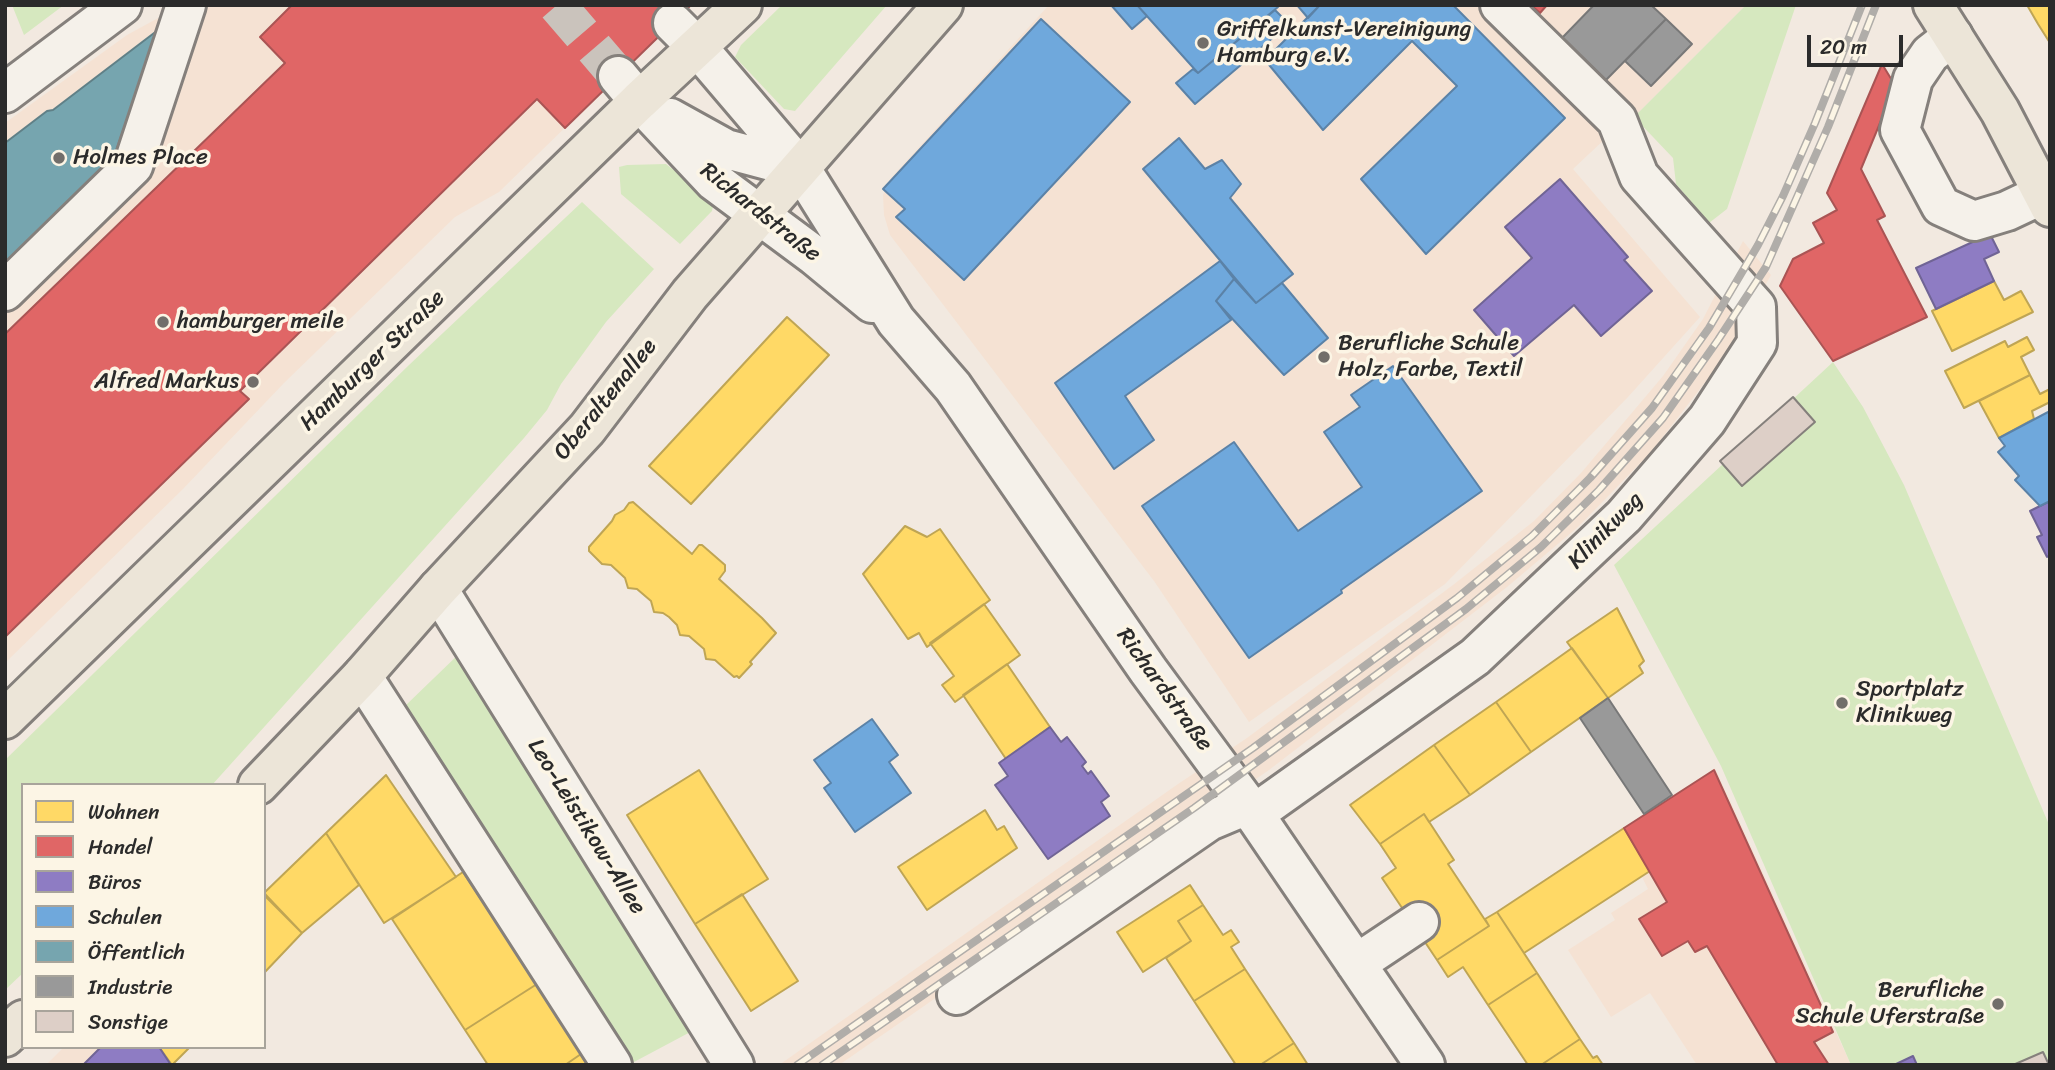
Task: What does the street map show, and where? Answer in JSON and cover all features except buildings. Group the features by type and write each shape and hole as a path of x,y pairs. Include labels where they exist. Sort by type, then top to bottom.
{"main road":[{"name":"Hamburger Straße","path":"5,719 629,89 686,35 742,5"},
{"name":"Oberaltenallee","path":"260,783 362,676 438,589 587,429 690,294 943,5"},
{"path":"1943,20 2000,110 2047,200"},
{"path":"5,1037 21,1022"}],"street":[{"path":"5,93 122,5"},
{"path":"5,291 133,166 187,5"},
{"name":"Klinikweg","path":"957,995 1209,821 1251,810 1475,657 1624,516 1707,420 1757,343 1756,307 1639,176 1617,120 1500,5"},
{"path":"1943,20 1930,54 1913,79 1900,130 1941,206 1975,221 2047,200"},
{"name":"Richardstraße","path":"686,35 801,169 896,321 953,387 1149,670 1251,810 1425,1065"},
{"name":"Richardstraße","path":"629,89 726,149 801,169"},
{"name":"Richardstraße","path":"629,89 714,181 815,256 896,321"},
{"name":"Leo-Leistikow-Allee","path":"438,589 734,1065"},
{"path":"362,676 612,1065"},
{"path":"1356,964 1419,922"}],"shaded area":[{"name":"hamburger meile","path":"182,5 691,5 499,192 455,217 284,383 183,489 5,663 5,123 127,35"},
{"name":"Berufliche Schule Holz, Farbe, Textil","path":"1049,5 1490,5 1606,118 1606,138 1573,169 1700,317 1628,397 1445,584 1249,722 1154,581 890,235 884,215 883,195 890,179"},
{"path":"1516,5 1746,5 1634,117"},
{"path":"1743,241 1771,275 1727,354 1652,451 1578,527 1507,587 1269,770 839,1065 779,1065 1247,738 1453,585 1534,521 1581,473 1663,376 1703,319"},
{"path":"1715,768 1851,1065 1697,1065 1650,993 1611,1017 1568,950 1615,920 1611,913 1648,889 1642,877 1650,871 1625,827"},
{"path":"62,1049 163,1049 174,1065 46,1065"}],"green space":[{"path":"12,5 64,5 24,35"},
{"path":"782,5 887,5 795,111 784,109 735,57 741,45"},
{"path":"1746,5 1796,5 1727,209 1709,223 1676,184 1673,158 1634,117"},
{"path":"666,164 713,206 712,211 680,244 621,194 619,167"},
{"path":"582,202 654,269 606,322 561,384 547,410 524,438 214,783 21,783 21,975 5,990 5,760 409,365"},
{"name":"Sportplatz Klinikweg","path":"1833,362 1863,407 1904,485 2050,827 2050,1065 1851,1065 1721,766 1614,565"},
{"path":"462,651 696,1029 634,1062 405,706"}],"tunnel":[{"path":"557,5 618,76"}],"railway":[{"path":"797,1065 1253,748 1457,598 1532,536 1590,478 1652,408 1709,328 1758,245 1783,196 1862,5"},
{"path":"822,1065 1194,808 1466,609 1541,547 1599,490 1663,418 1766,267 1828,127 1876,5"}],"place":[{"name":"Griffelkunst-Vereinigung Hamburg e.V.","path":"1203,43"},
{"name":"Holmes Place","path":"59,158"},
{"name":"hamburger meile","path":"163,322"},
{"name":"Berufliche Schule Holz, Farbe, Textil","path":"1324,357"},
{"name":"Alfred Markus","path":"253,382"},
{"name":"Sportplatz Klinikweg","path":"1842,703"},
{"name":"Berufliche Schule Uferstraße","path":"1998,1004"}]}
